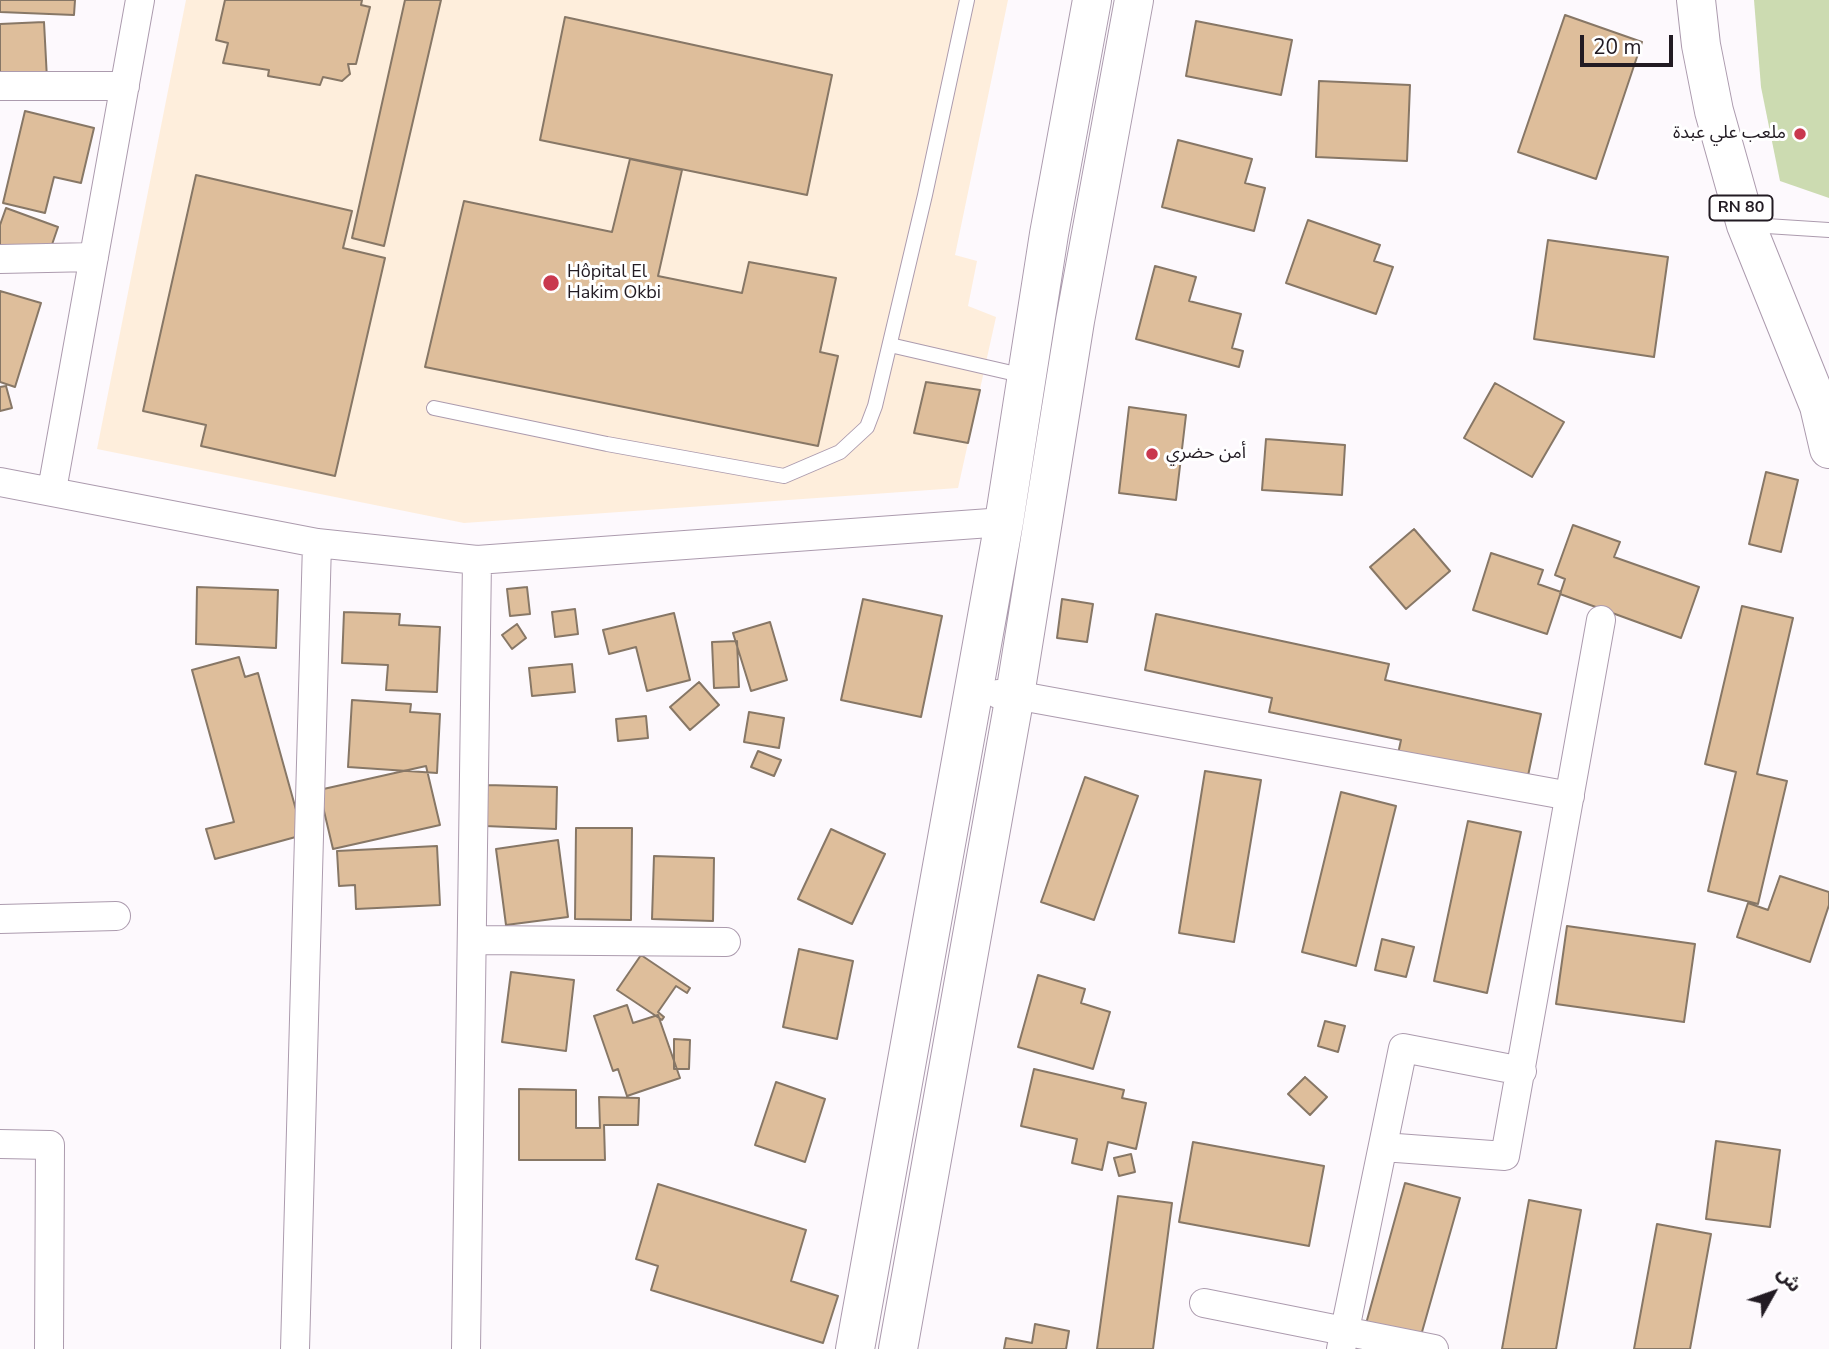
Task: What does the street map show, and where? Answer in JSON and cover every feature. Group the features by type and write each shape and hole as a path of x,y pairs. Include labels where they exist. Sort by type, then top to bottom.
{"street":[{"path":"52,490 140,0"},
{"path":"855,1349 971,693 1004,522 1049,234 1092,0"},
{"path":"898,1349 1015,695 1075,321 1134,0"},
{"name":"RN 80","path":"1696,0 1701,45 1714,111 1746,225 1824,414 1829,449"},
{"path":"0,86 125,86"},
{"path":"0,259 94,257"},
{"path":"0,482 317,543 477,560 1004,522"},
{"path":"295,1349 317,543"},
{"path":"466,1349 477,560"},
{"path":"1383,1147 1505,1156 1601,620"},
{"path":"971,693 1015,695 1570,796"},
{"path":"0,919 116,916"},
{"path":"472,940 726,942"},
{"path":"1343,1340 1403,1048 1522,1071"},
{"path":"0,1144 50,1146 49,1349"},
{"path":"1204,1303 1343,1340 1434,1349"}],"lane":[{"path":"434,408 607,444 784,476 840,452 867,427 875,406 967,0"},
{"path":"1746,225 1829,230"},
{"path":"890,345 1027,376"}],"shaded area":[{"name":"Hôpital El Hakim Okbi","path":"186,0 1008,0 955,255 977,261 968,306 996,317 958,488 464,523 97,449"}],"green space":[{"name":"ملعب علي عبدة","path":"1754,0 1829,0 1829,198 1780,181 1761,87"}],"building":[{"path":"0,0 75,0 74,15 0,12"},
{"path":"225,0 362,0 361,5 370,7 356,64 348,64 350,74 342,81 323,77 320,85 268,76 269,70 223,63 228,43 216,40"},
{"path":"405,0 441,0 384,246 352,238"},
{"path":"1565,15 1642,42 1596,179 1518,152"},
{"path":"565,17 832,75 807,195 540,140"},
{"path":"1196,21 1292,40 1281,95 1186,76"},
{"path":"44,22 47,79 0,81 0,24"},
{"path":"1319,81 1410,85 1407,161 1316,157"},
{"path":"25,111 94,128 81,183 54,177 45,213 3,203"},
{"path":"1178,140 1252,159 1245,183 1265,188 1254,231 1162,207"},
{"path":"630,159 682,170 658,276 742,293 749,262 836,278 820,352 838,356 818,446 425,367 464,201 612,232"},
{"path":"196,175 352,211 343,248 385,258 335,476 201,446 206,425 143,411"},
{"path":"6,208 58,227 44,268 0,252 0,225"},
{"path":"1308,220 1380,245 1374,261 1393,267 1376,314 1286,283"},
{"path":"1548,240 1668,257 1654,357 1534,339"},
{"path":"1155,266 1196,277 1189,301 1241,314 1232,348 1243,351 1239,367 1136,339"},
{"path":"0,291 41,303 15,387 0,382"},
{"path":"926,382 980,390 968,443 914,433"},
{"path":"1495,383 1564,422 1532,477 1464,438"},
{"path":"6,386 12,408 0,411 0,387"},
{"name":"أمن حضري","path":"1129,407 1186,415 1176,500 1119,493"},
{"path":"1266,439 1345,445 1342,495 1262,490"},
{"path":"1766,472 1798,480 1781,552 1749,544"},
{"path":"1573,525 1620,542 1614,557 1699,587 1681,638 1560,594 1565,579 1555,575"},
{"path":"1414,529 1450,571 1406,609 1370,567"},
{"path":"1491,553 1543,570 1538,584 1561,592 1547,634 1473,610"},
{"path":"197,587 278,590 276,648 196,644"},
{"path":"527,587 530,614 510,616 507,589"},
{"path":"863,599 942,616 921,717 841,700"},
{"path":"1062,599 1093,604 1087,642 1057,638"},
{"path":"1742,606 1793,618 1757,774 1787,781 1758,904 1708,891 1736,772 1705,764"},
{"path":"575,609 578,634 555,637 552,612"},
{"path":"344,612 400,614 399,625 440,627 437,692 386,690 388,665 342,663"},
{"path":"674,613 690,680 647,691 636,647 609,654 603,630"},
{"path":"1156,614 1389,664 1385,680 1541,714 1525,790 1396,763 1401,740 1269,712 1272,698 1145,670"},
{"path":"770,622 787,680 751,691 733,633"},
{"path":"517,624 526,638 512,649 502,635"},
{"path":"737,641 739,687 714,688 712,642"},
{"path":"239,657 245,677 258,673 303,835 215,859 206,829 234,822 192,670"},
{"path":"572,664 575,692 532,696 529,668"},
{"path":"699,682 719,705 690,730 670,707"},
{"path":"352,700 411,704 410,712 440,714 437,773 348,767"},
{"path":"749,712 784,718 779,748 744,742"},
{"path":"646,716 648,738 618,741 616,719"},
{"path":"758,751 781,760 774,776 751,767"},
{"path":"426,766 440,825 333,849 319,790"},
{"path":"1205,771 1261,780 1234,942 1179,933"},
{"path":"1085,777 1138,796 1094,920 1041,902"},
{"path":"487,785 557,787 556,829 485,826"},
{"path":"1341,792 1396,806 1356,966 1302,952"},
{"path":"1468,821 1521,832 1487,993 1434,981"},
{"path":"576,828 632,828 631,920 575,919"},
{"path":"831,829 885,854 852,924 798,899"},
{"path":"558,840 568,917 506,925 496,849"},
{"path":"437,846 440,905 356,909 355,885 339,886 337,851"},
{"path":"654,856 714,858 713,921 652,919"},
{"path":"1780,876 1829,892 1829,905 1810,962 1737,937 1748,903 1768,910"},
{"path":"1567,926 1695,944 1684,1022 1556,1004"},
{"path":"1382,939 1414,947 1406,977 1375,970"},
{"path":"799,949 853,961 837,1039 783,1027"},
{"path":"641,955 690,988 687,993 676,986 658,1012 664,1017 662,1020 617,990"},
{"path":"511,972 574,980 566,1051 502,1042"},
{"path":"1038,975 1085,989 1081,1003 1110,1012 1093,1069 1018,1047"},
{"path":"627,1005 633,1023 658,1015 680,1078 627,1096 618,1069 613,1071 594,1016"},
{"path":"1325,1021 1345,1026 1338,1052 1318,1046"},
{"path":"674,1039 690,1040 689,1069 674,1069"},
{"path":"1034,1069 1124,1090 1122,1098 1146,1103 1136,1149 1108,1142 1102,1170 1072,1163 1077,1139 1021,1126"},
{"path":"1305,1077 1327,1097 1310,1115 1288,1094"},
{"path":"776,1082 825,1099 805,1162 755,1145"},
{"path":"519,1089 576,1090 576,1128 600,1128 599,1097 639,1098 638,1125 604,1125 605,1160 519,1160"},
{"path":"1716,1141 1780,1150 1770,1227 1706,1219"},
{"path":"1193,1142 1324,1166 1309,1246 1179,1222"},
{"path":"1131,1154 1135,1172 1119,1176 1114,1158"},
{"path":"1405,1183 1460,1198 1418,1346 1364,1331"},
{"path":"658,1184 806,1230 791,1281 838,1296 823,1343 651,1290 658,1266 636,1259"},
{"path":"1118,1196 1172,1203 1153,1349 1097,1349"},
{"path":"1529,1200 1581,1210 1556,1349 1502,1349"},
{"path":"1657,1224 1711,1234 1690,1349 1634,1349"},
{"path":"1035,1324 1069,1331 1066,1349 1004,1349 1006,1338 1032,1343"}],"place":[{"name":"ملعب علي عبدة","path":"1800,134"},
{"name":"Hôpital El Hakim Okbi","path":"551,283"},
{"name":"أمن حضري","path":"1152,454"}]}
